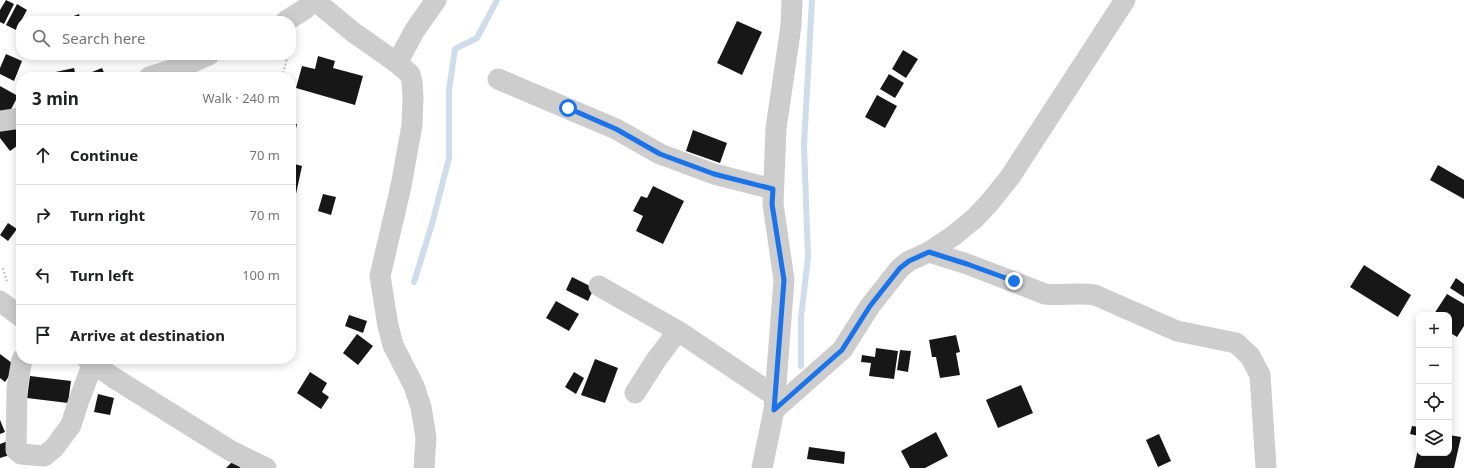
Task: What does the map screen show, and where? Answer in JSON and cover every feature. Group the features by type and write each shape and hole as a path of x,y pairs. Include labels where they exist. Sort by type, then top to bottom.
{"street":[{"path":"294,16 305,9 314,0 353,32 410,74 413,97 412,125 401,186 380,276 388,326 393,345 414,386 421,407 426,438 424,468"},
{"path":"397,63 415,30 436,0"},
{"path":"762,468 775,403 784,280 772,204 776,128 791,26 792,0"},
{"path":"775,403 842,350 870,306 900,268 909,261 929,252 953,236 975,218 990,202 1010,177 1125,0"},
{"path":"165,72 198,60"},
{"path":"498,79 616,129 660,154 714,174 773,189"},
{"path":"0,121 16,119"},
{"path":"929,252 967,264 1045,294 1054,295 1083,293 1095,295 1177,331 1236,344 1250,356 1260,375 1266,468"},
{"path":"598,286 678,331 775,403"},
{"path":"0,301 16,313"},
{"path":"635,393 656,360 678,331"},
{"path":"21,364 17,388 16,450 21,454 44,456 54,448 71,425 89,364"},
{"path":"94,364 114,378 231,451 266,468"}],"path":[{"path":"283,72 287,60"}],"building":[{"path":"6,0 14,4 4,24 0,22 0,10"},
{"path":"17,4 27,10 24,16 16,16 16,30 6,25"},
{"path":"737,21 762,32 742,75 717,63"},
{"path":"903,50 918,59 906,78 892,69"},
{"path":"6,54 16,58 16,60 22,61 18,72 16,72 14,81 0,74 0,68"},
{"path":"318,56 335,61 333,68 363,76 355,105 296,88 302,66 315,69"},
{"path":"74,68 75,72 56,72"},
{"path":"102,68 104,72 92,72"},
{"path":"889,74 904,83 895,98 880,89"},
{"path":"0,86 16,95 16,100 7,117 0,113"},
{"path":"877,95 897,106 885,128 865,117"},
{"path":"14,121 16,124 16,147 10,151 0,138 0,131"},
{"path":"693,130 727,143 720,163 686,151"},
{"path":"296,164 302,166 296,194"},
{"path":"1438,165 1464,180 1464,199 1430,180"},
{"path":"653,186 684,201 663,244 636,231 643,216 633,211 641,196 647,198"},
{"path":"323,194 336,197 331,215 318,211"},
{"path":"8,223 16,228 8,241 0,235"},
{"path":"1364,265 1411,295 1398,317 1350,287"},
{"path":"572,277 594,288 588,301 566,290"},
{"path":"1456,278 1464,284 1464,297 1450,288"},
{"path":"1447,294 1464,304 1464,326 1457,337 1452,334 1452,312 1435,312"},
{"path":"556,301 579,314 569,331 546,318"},
{"path":"349,315 367,321 363,333 345,326"},
{"path":"357,334 373,346 358,365 343,353"},
{"path":"956,335 960,352 956,353 960,375 940,378 936,357 932,357 929,340"},
{"path":"876,348 898,351 894,379 869,376 871,363 861,362 862,355 875,357"},
{"path":"900,350 911,351 908,372 897,370"},
{"path":"0,354 16,366 5,382 0,378"},
{"path":"595,359 618,368 605,403 581,395"},
{"path":"310,372 327,383 322,392 329,397 321,409 297,393"},
{"path":"574,372 584,378 576,394 565,387"},
{"path":"30,376 71,381 68,403 27,398"},
{"path":"1021,385 1033,413 998,428 986,400"},
{"path":"98,394 114,398 110,415 94,412"},
{"path":"0,420 5,432 0,434"},
{"path":"1412,426 1416,427 1416,435 1410,434"},
{"path":"936,432 948,456 925,468 910,468 901,451"},
{"path":"1159,434 1171,461 1158,467 1146,440"},
{"path":"1452,436 1461,437 1454,468 1414,468 1417,456 1452,456"},
{"path":"8,441 13,454 0,458 0,444"},
{"path":"809,447 845,452 844,464 807,459"},
{"path":"233,461 241,468 226,468"}],"waterway":[{"path":"414,282 432,224 449,158 449,90 455,49 477,38 497,0"},
{"path":"801,366 801,318 808,257 804,145 812,0"}],"route":[{"path":"568,108 616,129 660,154 714,174 773,189 772,204 784,280 774,410 842,350 870,306 900,268 909,261 929,252 1014,281"}]}
